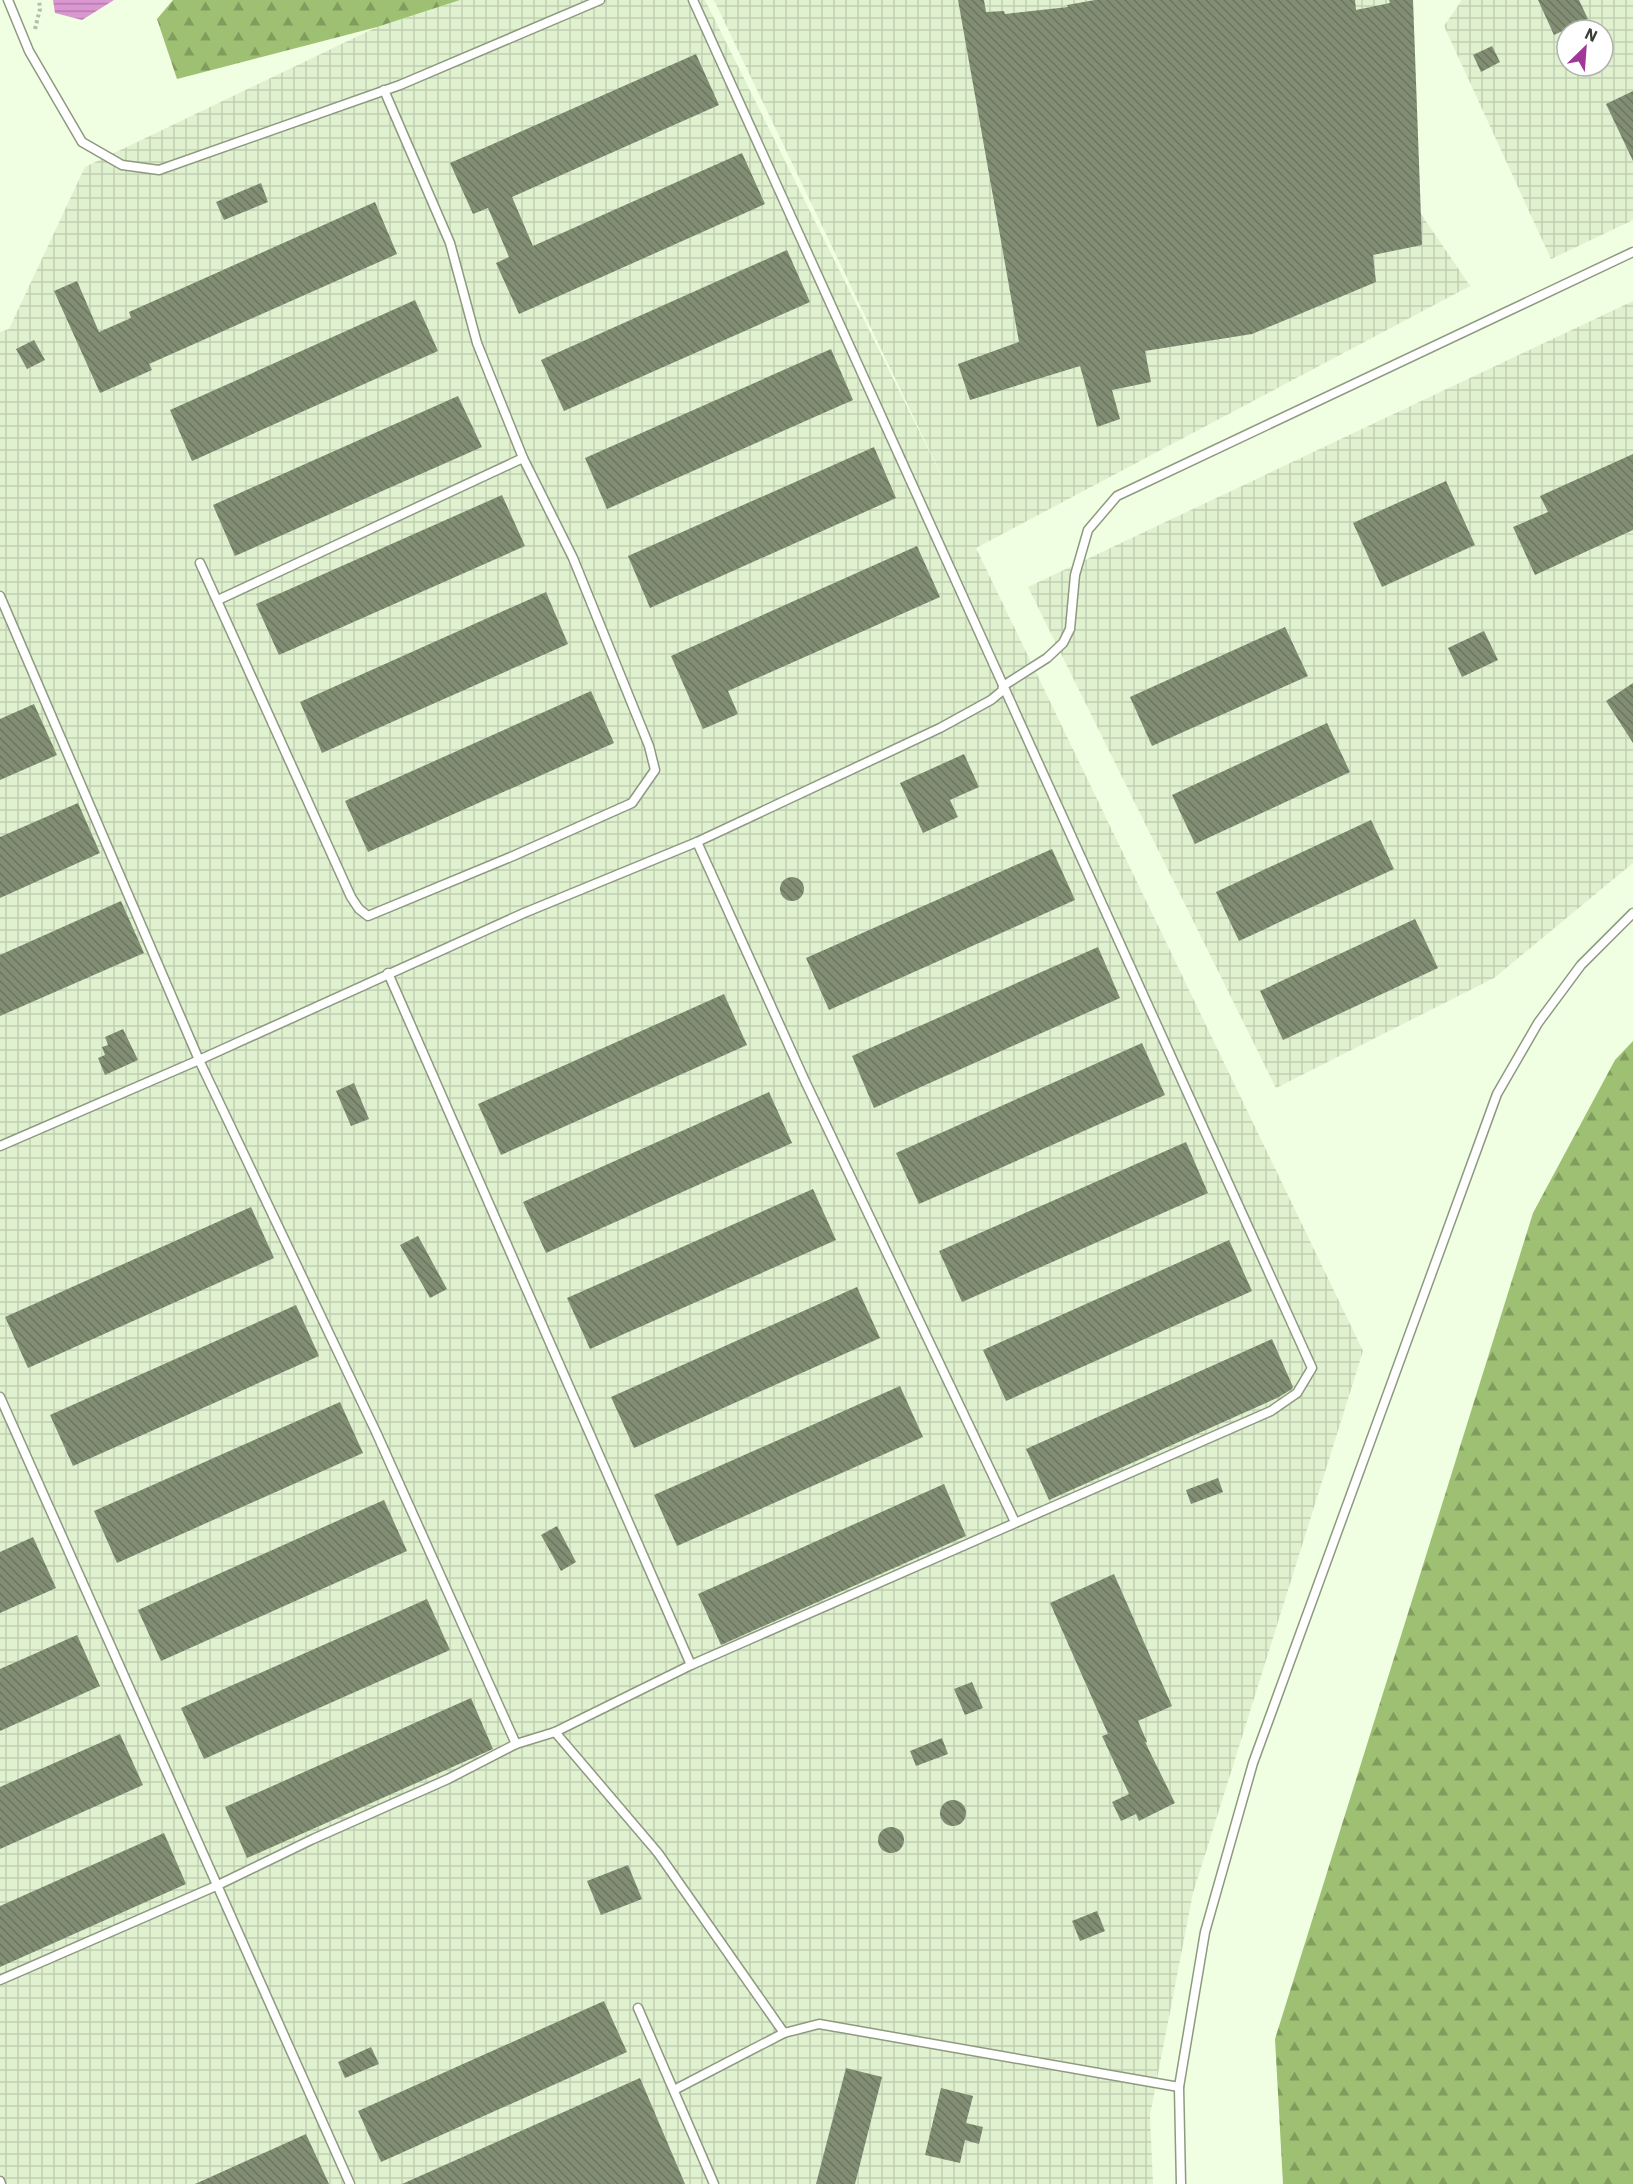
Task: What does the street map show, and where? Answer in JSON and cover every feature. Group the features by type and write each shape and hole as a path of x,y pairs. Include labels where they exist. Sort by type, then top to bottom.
{"lane":[{"path":"8,0 29,51 82,142 122,165 159,170 384,90 600,0"},
{"path":"0,1980 216,1886 313,1839 448,1779 516,1744 555,1732 691,1665 1271,1411 1297,1393 1312,1368 693,0"},
{"path":"200,563 351,897 359,909 368,916 513,856 632,803 655,770 650,746 573,558 523,458 477,344 450,243 384,90"},
{"path":"0,1146 199,1060 524,913 697,842 940,728 992,700 1004,686 1047,658 1063,643 1070,629 1075,575 1088,530 1117,496 1633,252"},
{"path":"218,600 523,458"},
{"path":"0,596 199,1060 376,1432 516,1744"},
{"path":"697,842 804,1079 1015,1522"},
{"path":"1181,2184 1179,2087 1205,1932 1252,1763 1497,1094 1538,1023 1581,965 1633,913"},
{"path":"388,973 691,1665"},
{"path":"0,1397 350,2184"},
{"path":"555,1732 658,1853 784,2033"},
{"path":"638,2008 714,2184"},
{"path":"674,2090 784,2033 819,2024 1179,2087"}],"path":[{"path":"29,51 40,9 39,0"}],"shaded area":[{"path":"53,0 114,0 82,20 55,13"},
{"path":"460,0 705,0 948,489 714,0 1413,0 1419,211 1470,286 976,548 1363,1351 1193,1893 1150,2115 1153,2184 0,2184 0,332 9,329 85,167 377,27"},
{"path":"1462,0 1633,0 1633,220 1551,259 1444,26"},
{"path":"1633,301 1633,863 1494,978 1276,1088 1028,587"}],"green space":[{"path":"173,0 460,0 377,27 177,79 157,19"},
{"path":"1633,1041 1633,2184 1283,2184 1275,2039 1533,1213 1615,1060"}],"building":[{"path":"958,0 984,0 986,12 1004,11 1005,14 1068,7 1067,5 1095,0 1355,0 1356,10 1390,3 1389,0 1413,0 1422,245 1373,255 1376,282 1252,334 1145,351 1151,382 1112,390 1120,419 1097,427 1080,366 970,400 958,364 1019,342"},
{"path":"1538,0 1579,0 1588,18 1555,18 1554,35"},
{"path":"1492,46 1500,62 1481,72 1473,55"},
{"path":"696,54 719,105 512,197 533,246 742,153 765,204 519,314 496,263 509,257 488,208 473,214 450,163"},
{"path":"1633,91 1633,161 1606,104"},
{"path":"261,183 268,202 224,220 216,202"},
{"path":"375,202 397,254 149,364 152,370 100,393 54,291 77,281 99,332 131,318 129,312"},
{"path":"787,250 810,302 564,411 541,360"},
{"path":"415,300 438,351 192,461 170,410"},
{"path":"34,340 45,360 27,369 16,349"},
{"path":"831,349 853,400 607,509 585,458"},
{"path":"458,396 482,447 235,556 213,505"},
{"path":"874,447 896,498 650,608 628,556"},
{"path":"1633,454 1633,530 1535,575 1513,527 1548,512 1540,496"},
{"path":"1446,481 1475,545 1382,587 1353,523"},
{"path":"502,495 525,546 279,655 256,604"},
{"path":"917,546 940,597 728,691 738,714 703,729 671,656"},
{"path":"546,592 568,644 322,753 300,702"},
{"path":"1285,627 1308,676 1152,746 1130,697"},
{"path":"1484,631 1498,660 1462,677 1448,648"},
{"path":"1633,683 1633,743 1606,701"},
{"path":"591,691 614,743 368,852 345,801"},
{"path":"34,704 57,755 0,780 0,719"},
{"path":"1327,723 1350,772 1195,844 1172,795"},
{"path":"964,754 979,787 950,800 958,817 923,833 900,783"},
{"path":"78,803 100,853 0,898 0,837"},
{"path":"1371,820 1394,869 1239,941 1216,892"},
{"path":"1052,849 1075,900 829,1010 806,958"},
{"path":"792,877 800,881 804,889 800,897 792,901 784,897 780,889 784,881"},
{"path":"121,901 144,953 0,1016 0,955"},
{"path":"1415,919 1438,968 1283,1040 1260,991"},
{"path":"1098,947 1120,998 874,1108 852,1056"},
{"path":"724,994 747,1045 501,1155 478,1104"},
{"path":"123,1029 138,1060 105,1075 98,1058 105,1055 102,1047 108,1045 105,1037"},
{"path":"1142,1043 1165,1095 919,1204 896,1153"},
{"path":"354,1083 369,1119 351,1126 336,1091"},
{"path":"769,1092 792,1143 546,1253 523,1202"},
{"path":"1186,1142 1208,1193 962,1302 939,1251"},
{"path":"813,1189 836,1240 590,1349 567,1298"},
{"path":"251,1207 274,1258 28,1368 5,1317"},
{"path":"418,1236 447,1289 430,1298 400,1245"},
{"path":"1229,1240 1252,1291 1006,1401 983,1350"},
{"path":"857,1287 880,1338 634,1448 611,1397"},
{"path":"296,1305 319,1356 73,1466 50,1415"},
{"path":"1272,1339 1292,1389 1279,1397 1049,1500 1026,1449"},
{"path":"900,1386 923,1437 677,1546 654,1495"},
{"path":"340,1402 363,1453 117,1563 94,1511"},
{"path":"1218,1478 1223,1492 1191,1504 1186,1490"},
{"path":"944,1484 966,1536 721,1645 698,1594"},
{"path":"384,1500 407,1551 161,1661 138,1610"},
{"path":"557,1526 576,1562 561,1571 541,1535"},
{"path":"33,1537 56,1588 0,1613 0,1552"},
{"path":"1114,1574 1172,1706 1138,1721 1147,1742 1145,1742 1175,1803 1139,1821 1136,1814 1121,1821 1112,1802 1129,1794 1102,1736 1108,1734 1050,1603"},
{"path":"427,1599 450,1650 204,1759 181,1708"},
{"path":"77,1635 100,1686 0,1731 0,1669"},
{"path":"972,1682 983,1708 965,1715 954,1689"},
{"path":"471,1698 493,1749 247,1858 225,1807"},
{"path":"120,1734 143,1785 0,1849 0,1787"},
{"path":"942,1738 948,1754 916,1766 910,1751"},
{"path":"953,1800 962,1804 966,1813 962,1822 953,1826 944,1822 940,1813 944,1804"},
{"path":"891,1827 900,1831 904,1840 900,1849 891,1853 882,1849 878,1840 882,1831"},
{"path":"164,1833 186,1884 0,1967 0,1906"},
{"path":"628,1865 642,1899 601,1915 587,1881"},
{"path":"1097,1911 1105,1931 1080,1941 1072,1921"},
{"path":"604,2001 627,2052 381,2162 358,2111"},
{"path":"371,2047 379,2064 345,2078 338,2062"},
{"path":"846,2068 882,2077 855,2184 816,2184"},
{"path":"640,2078 685,2184 402,2184"},
{"path":"941,2088 973,2096 966,2123 983,2127 979,2144 965,2140 960,2163 925,2155"},
{"path":"306,2134 329,2184 195,2184"}]}
